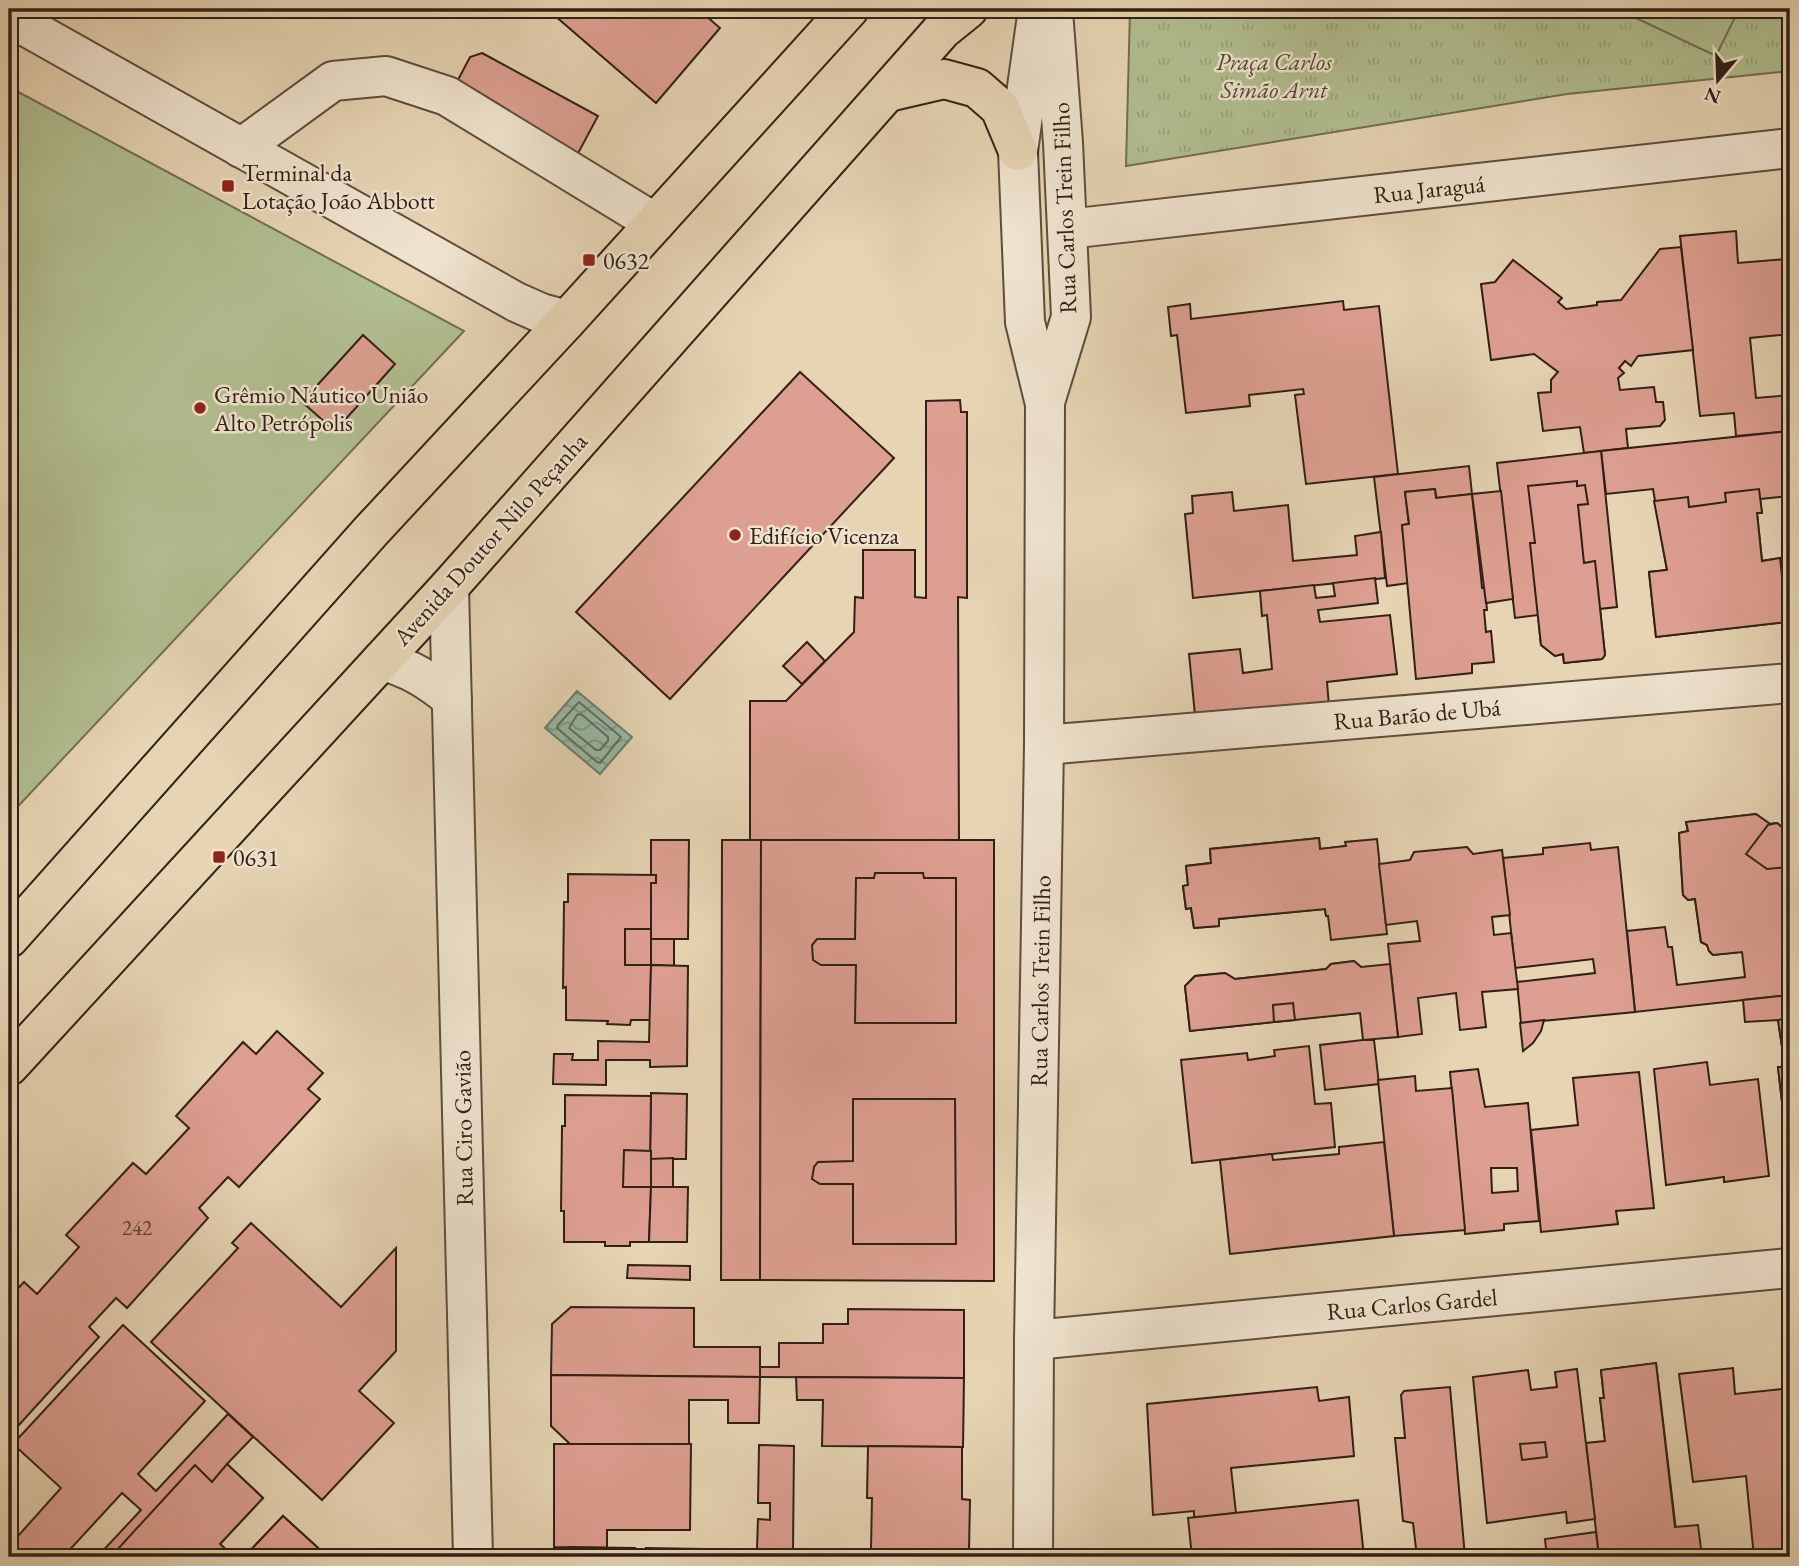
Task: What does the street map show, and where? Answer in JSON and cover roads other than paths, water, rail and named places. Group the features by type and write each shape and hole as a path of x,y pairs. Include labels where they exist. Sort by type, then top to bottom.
{"main road":[{"path":"9,938 371,531 849,9"},
{"name":"Avenida Doutor Nilo Peçanha","path":"9,1066 449,587 942,30 968,9"},
{"path":"888,92 944,79 977,88 1000,108 1018,151"}],"street":[{"name":"Rua Carlos Trein Filho","path":"1033,1557 1044,745 1045,404 1025,322 1018,151 1038,9"},
{"name":"Rua Carlos Trein Filho","path":"1045,404 1071,317 1068,229 1053,9"},
{"path":"9,17 516,302 541,313 555,333"},
{"path":"241,148 334,82 386,76 447,96 655,223"},
{"name":"Rua Jaraguá","path":"1068,229 1790,148"},
{"name":"Rua Ciro Gavião","path":"449,587 473,1557"},
{"path":"381,661 402,666 430,681 452,699"},
{"name":"Rua Barão de Ubá","path":"1044,745 1790,683"},
{"name":"Rua Carlos Gardel","path":"1034,1340 1790,1268"}],"water":[{"path":"577,691 632,737 600,774 545,728"}],"place":[{"name":"Terminal da Lotação João Abbott","path":"228,186"},
{"name":"0632","path":"589,260"},
{"name":"Grêmio Náutico União Alto Petrópolis","path":"200,408"},
{"name":"Edifício Vicenza","path":"735,535"},
{"name":"0631","path":"219,857"}],"park label":[{"name":"Praça Carlos Simão Arnt","path":"1274,75"}]}
